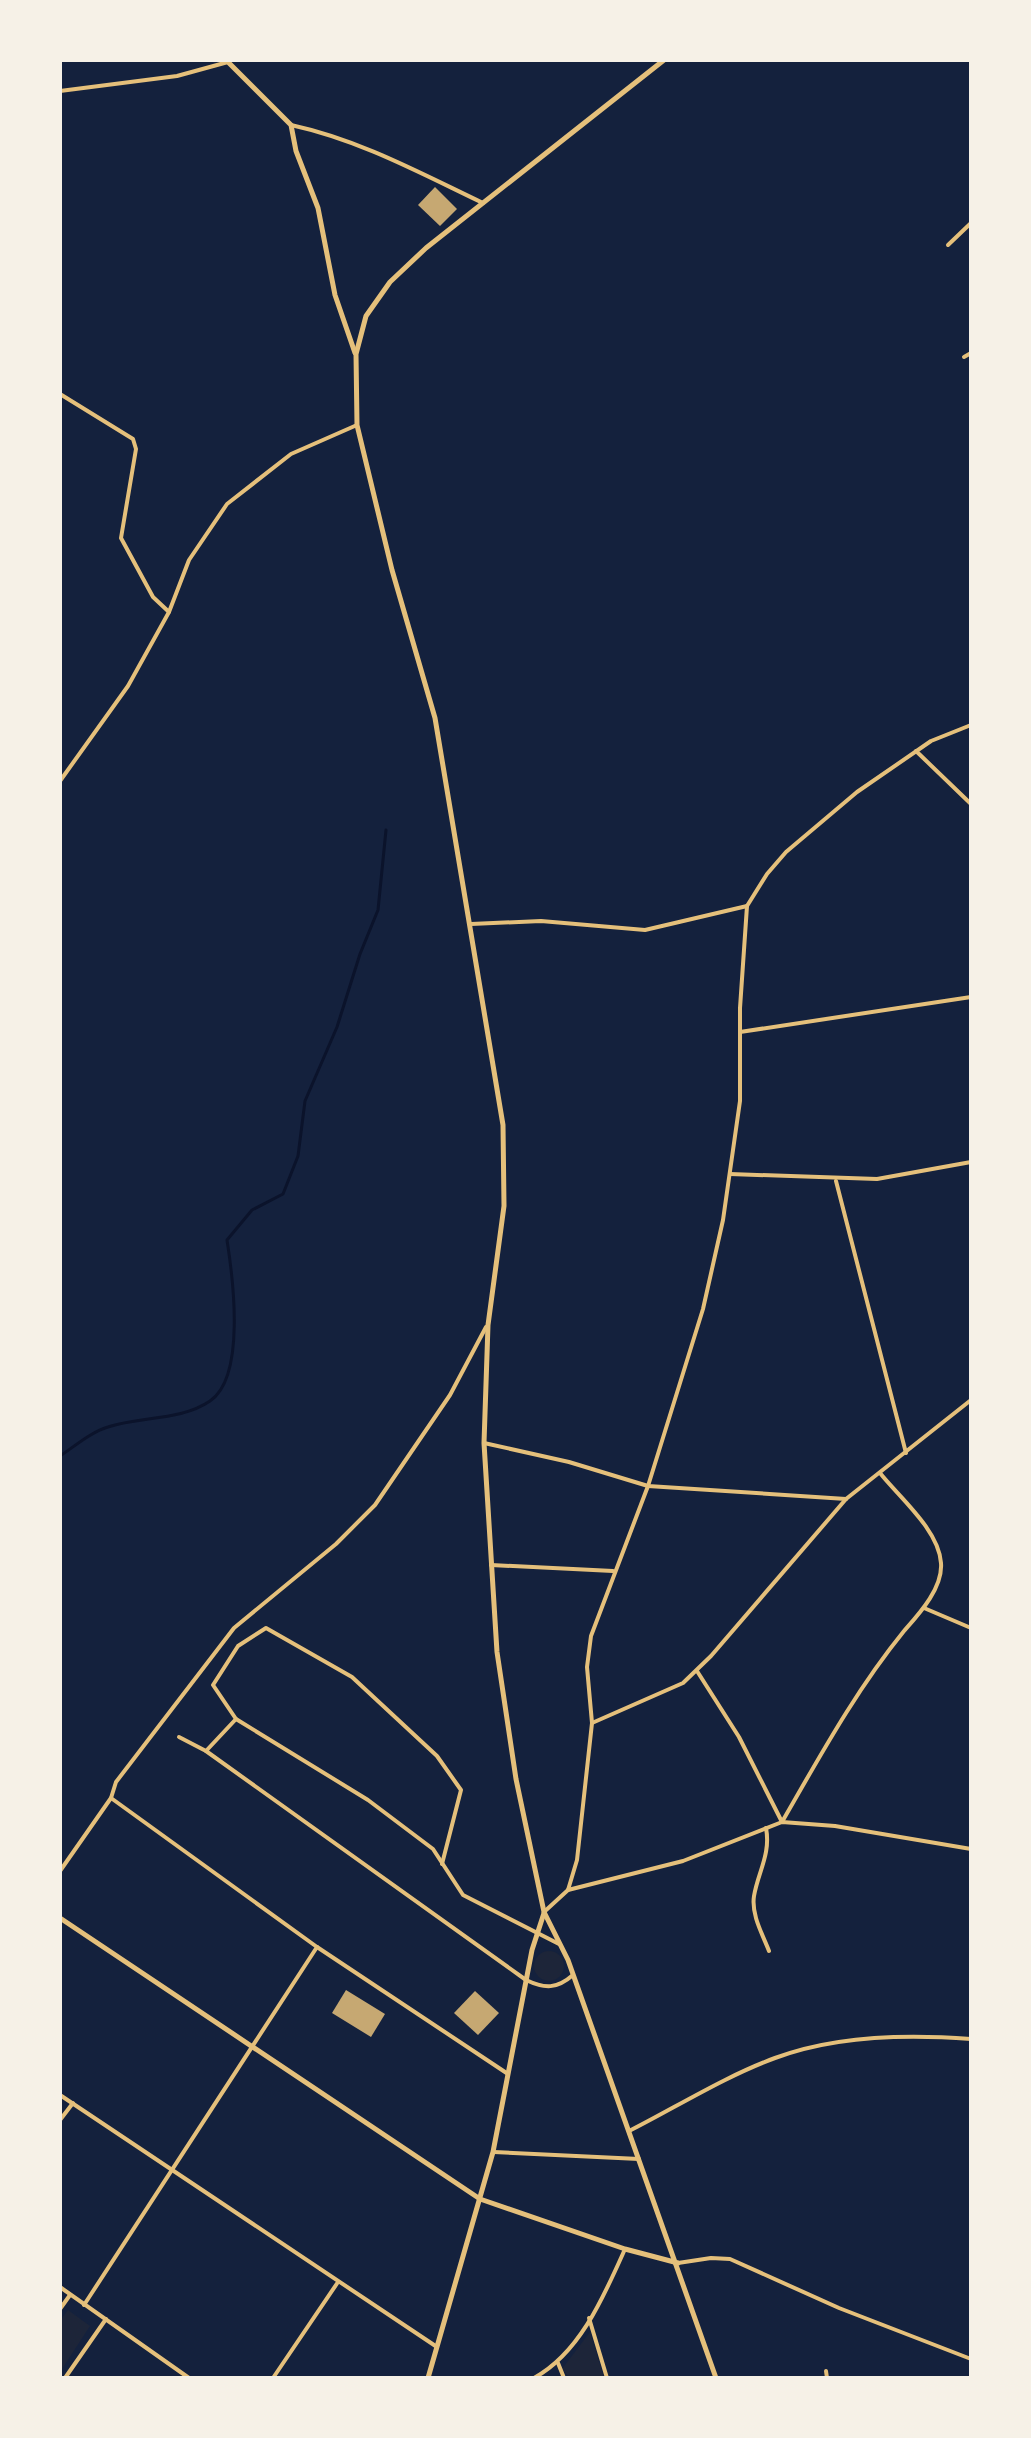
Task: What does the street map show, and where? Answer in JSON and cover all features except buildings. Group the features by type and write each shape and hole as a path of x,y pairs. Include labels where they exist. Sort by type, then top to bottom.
{"street":[{"path":"664,60 483,203 390,282 366,316 356,354 357,425 392,570 435,718 503,1125 504,1206 488,1325 484,1443 505,1717 544,1912 561,1944 631,2130 716,2378"},
{"path":"60,91 177,76 227,61 291,125 296,151 318,208 326,260 356,354"},
{"path":"291,125 316,129 368,148 483,203"},
{"path":"948,245 971,223"},
{"path":"964,357 971,353"},
{"path":"60,394 133,439 136,449 121,538 153,597 169,612"},
{"path":"60,781 128,686 169,612 189,560 227,504 291,454 357,425"},
{"path":"568,1890 577,1860 592,1723 587,1654 613,1571 648,1486 703,1309 730,1174 740,1101 739,1032 747,906 767,874 786,852 857,792 916,751 971,725"},
{"path":"916,751 971,804"},
{"path":"471,924 541,921 645,930 747,906"},
{"path":"739,1032 971,997"},
{"path":"730,1174 836,1181 877,1179 971,1162"},
{"path":"836,1181 906,1453"},
{"path":"60,1871 111,1798 116,1782 234,1628 336,1544 375,1505 450,1395 488,1325"},
{"path":"592,1723 666,1693 697,1671 846,1499 971,1400"},
{"path":"484,1443 569,1462 648,1486 846,1499"},
{"path":"782,1822 872,1671 924,1608 938,1581 941,1558 930,1534 880,1473"},
{"path":"491,1565 613,1571"},
{"path":"924,1608 971,1628"},
{"path":"442,1864 461,1790 437,1756 352,1677 266,1628 238,1646 213,1685 236,1719 368,1800 433,1849 442,1864 463,1895 537,1935 561,1944"},
{"path":"697,1671 739,1737 782,1822"},
{"path":"206,1751 236,1719"},
{"path":"179,1737 206,1751 526,1980 551,1987 562,1985 573,1975"},
{"path":"111,1798 317,1947 508,2074"},
{"path":"428,2378 439,2349 493,2152 526,1980 544,1912 568,1890 683,1861 782,1822 835,1826 971,1849"},
{"path":"766,1828 769,1846 754,1896 754,1911 769,1951"},
{"path":"60,1918 480,2199 625,2249 678,2263 711,2258 730,2259 839,2308 971,2359"},
{"path":"84,2305 317,1947"},
{"path":"631,2130 775,2058 854,2040 928,2036 971,2039"},
{"path":"60,2095 439,2349"},
{"path":"60,2120 73,2103"},
{"path":"493,2152 639,2159"},
{"path":"534,2378 558,2363 589,2318 625,2249"},
{"path":"273,2378 338,2282"},
{"path":"60,2287 189,2378"},
{"path":"60,2309 70,2295"},
{"path":"589,2318 607,2378"},
{"path":"65,2378 106,2319"},
{"path":"558,2363 564,2378"},
{"path":"826,2371 827,2378"}],"shaded area":[{"path":"549,1951 560,1955 564,1966 560,1977 549,1981 538,1977 534,1966 538,1955"},
{"path":"68,2310 90,2326 60,2372 60,2321"},
{"path":"590,2332 604,2378 570,2378 562,2369"}],"waterway":[{"path":"60,1456 102,1429 186,1412 210,1401 221,1389 229,1371 234,1326 227,1240 252,1210 283,1194 298,1156 305,1101 337,1027 360,954 378,910 386,830"}]}
